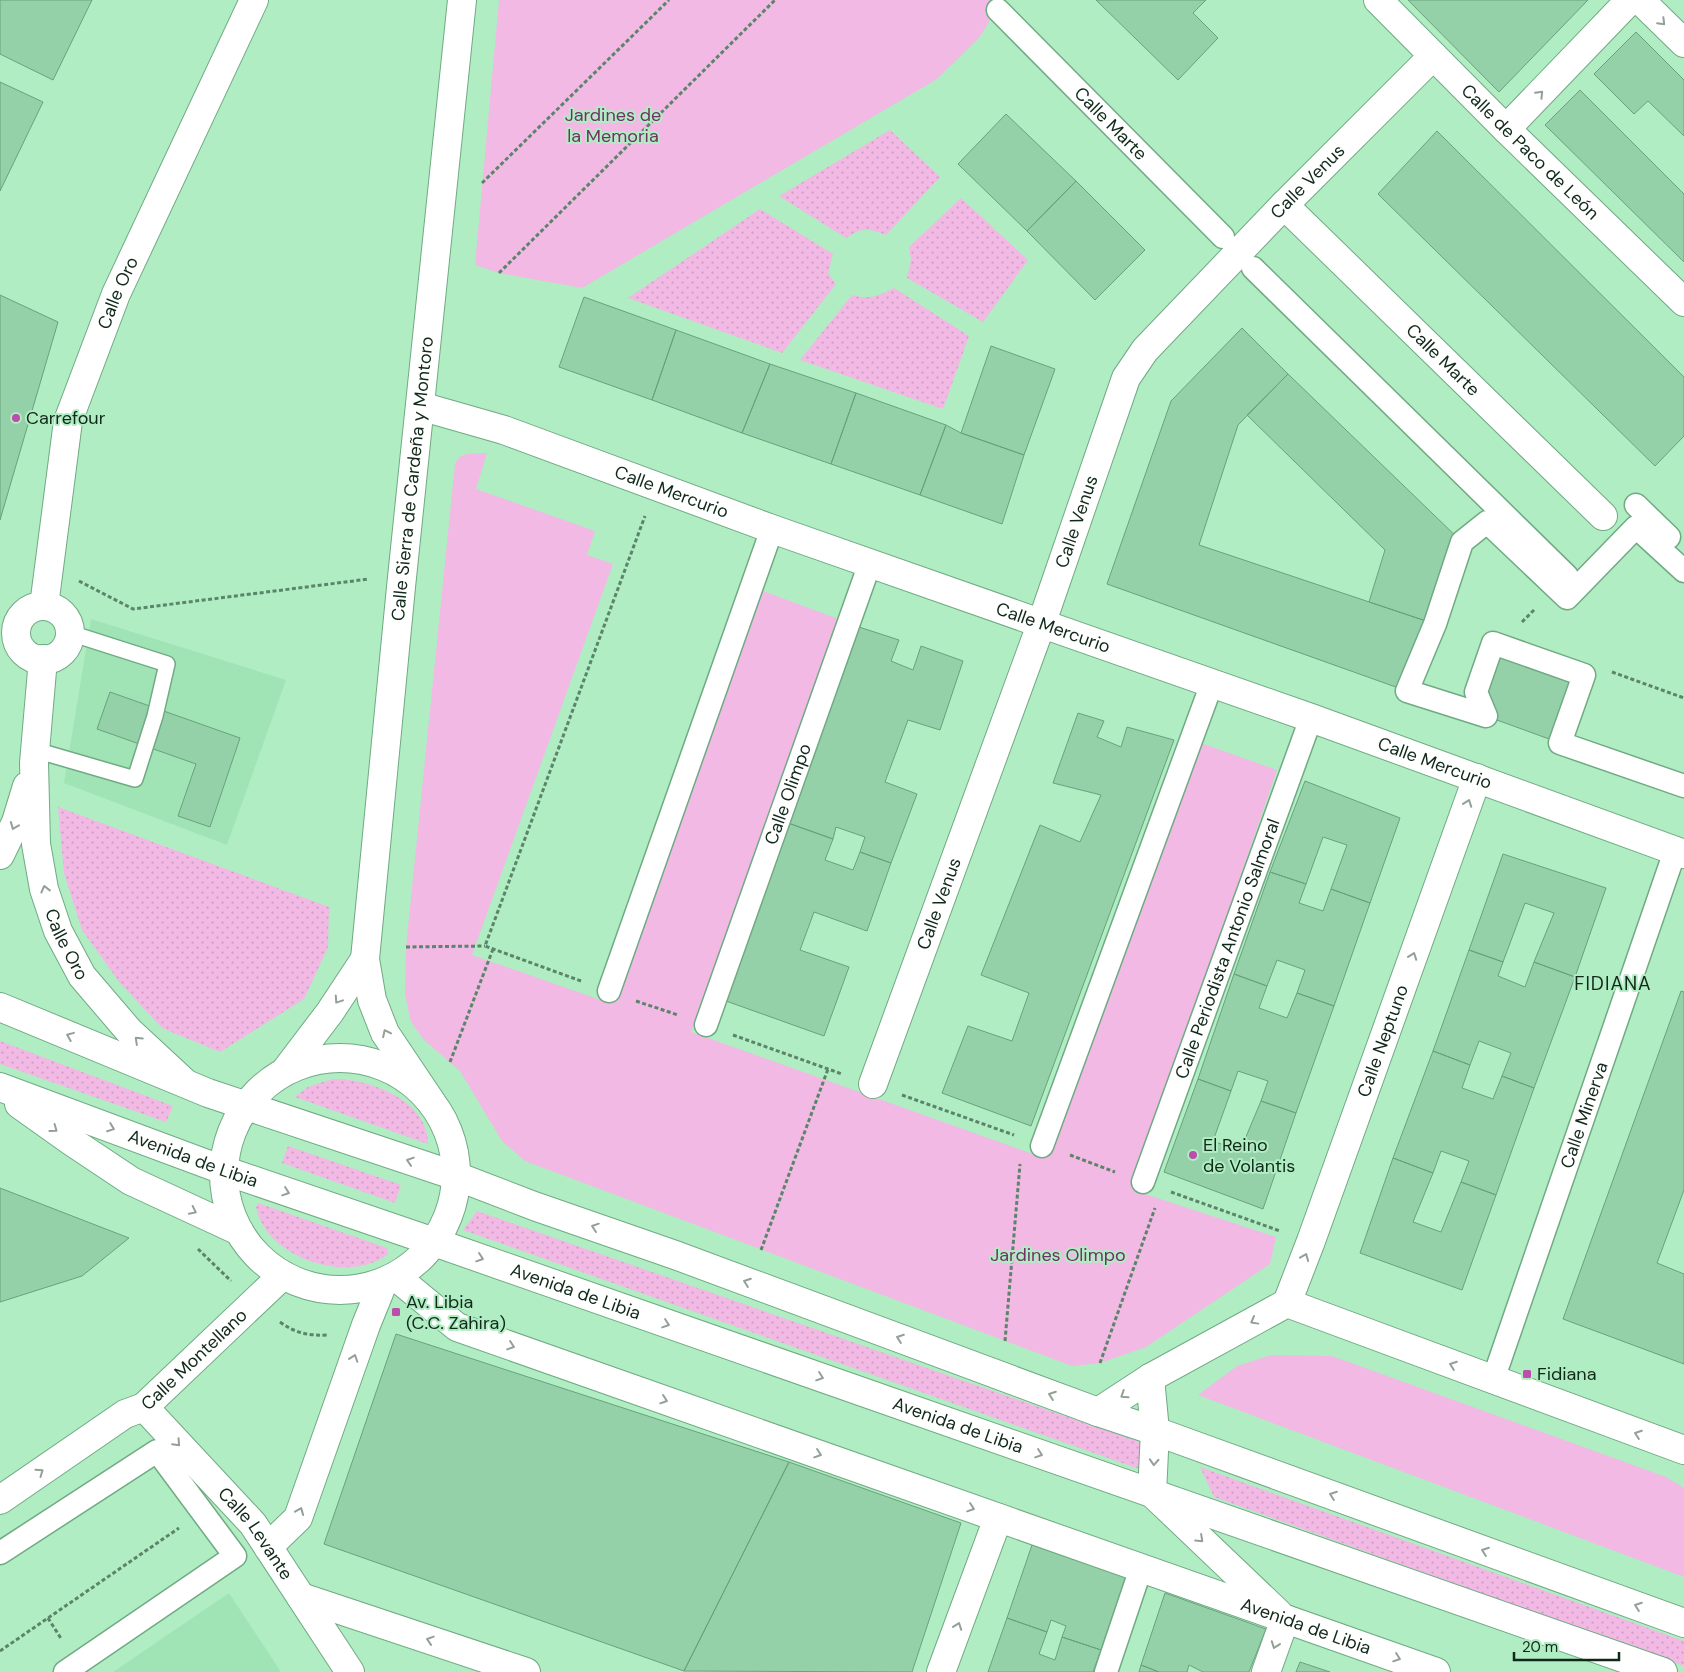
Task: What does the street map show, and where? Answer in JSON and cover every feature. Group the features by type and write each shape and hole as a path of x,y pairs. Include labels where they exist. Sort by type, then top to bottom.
{"street":[{"name":"Calle Oro","path":"44,606 68,421 116,294 254,0"},
{"name":"Calle Sierra de Cardeña y Montoro","path":"432,1103 385,1033 372,1000 366,959 401,586 462,0"},
{"name":"Calle de Paco de León","path":"1378,0 1506,129 1684,302"},
{"path":"1506,129 1630,0"},
{"path":"1640,0 1684,43"},
{"name":"Calle Marte","path":"998,10 1223,237"},
{"name":"Calle Venus","path":"873,1084 1042,622 1126,378 1145,350 1284,205 1433,56"},
{"name":"Calle Marte","path":"1284,205 1603,516"},
{"path":"1253,268 1567,576"},
{"name":"Calle Mercurio","path":"420,406 504,430 772,529 1042,622 1680,852"},
{"path":"1636,505 1684,551"},
{"path":"1684,572 1636,527 1567,598 1487,522 1462,542 1435,624 1407,691 1486,716 1476,692 1493,643 1502,646 1584,675 1560,743 1684,786"},
{"path":"609,991 772,529"},
{"name":"Calle Olimpo","path":"706,1026 870,563"},
{"path":"44,606 60,611 69,625 70,633 65,649 51,658 43,660 35,658 22,648 16,632 18,624 28,610 44,606"},
{"name":"Calle Oro","path":"43,660 34,756 36,844 44,889 58,931 82,976 130,1031 187,1085"},
{"path":"1032,1142 1212,683"},
{"name":"Calle Periodista Antonio Salmoral","path":"1153,1185 1311,718"},
{"name":"Calle Oro","path":"0,855 16,822 34,756"},
{"name":"Calle Neptuno","path":"1287,1303 1477,778"},
{"name":"Calle Minerva","path":"1494,1380 1680,852"},
{"name":"Calle Sierra de Cardeña y Montoro","path":"286,1070 330,1012 366,959"},
{"path":"0,1007 187,1085 456,1176 1098,1412 1684,1623"},
{"path":"347,1057 379,1064 409,1079 432,1103 450,1137 456,1176 451,1210 426,1254 412,1267 389,1280 341,1290 311,1286 283,1275 258,1256 239,1231 227,1201 223,1170 229,1140 246,1106 262,1087 286,1070 317,1059 347,1057"},
{"path":"0,1088 71,1141 131,1181 239,1231"},
{"name":"Avenida de Libia","path":"0,1088 223,1170 1663,1672"},
{"name":"Calle Montellano","path":"0,1500 124,1414 144,1407 283,1275"},
{"path":"82,1672 268,1547 298,1518 366,1325 389,1280"},
{"name":"Avenida de Libia","path":"389,1280 457,1327 1436,1672"},
{"path":"1098,1412 1150,1378 1287,1303 1684,1450"},
{"path":"1150,1378 1155,1431 1152,1494 1285,1619 1266,1672"},
{"name":"Calle Levante","path":"144,1407 253,1524 350,1672"},
{"path":"0,1553 157,1451 235,1556 65,1672"},
{"path":"941,1672 998,1518"},
{"path":"1106,1672 1141,1568"},
{"path":"301,1598 462,1662 526,1672"}],"lane":[{"path":"34,756 135,779 155,716 168,664 70,633"}],"path":[{"path":"482,183 669,0"},
{"path":"499,274 775,0"},
{"path":"49,571 65,574 133,609 368,579 401,586"},
{"path":"406,947 485,946"},
{"path":"450,1062 493,949"},
{"path":"761,1250 828,1069"},
{"path":"923,1103 1288,1233"},
{"path":"1005,1341 1032,1142"},
{"path":"1100,1363 1153,1185"},
{"path":"0,1651 202,1512"}],"shaded area":[{"path":"91,619 286,680 227,845 64,783"},
{"path":"229,1593 281,1672 113,1672"}],"green space":[{"name":"Jardines de la Memoria","path":"499,0 1003,0 979,38 937,79 582,288 499,273 475,265"},
{"path":"890,130 940,177 886,235 874,231 861,230 846,238 779,196"},
{"path":"961,198 1028,260 983,322 907,278 911,260 909,247"},
{"path":"760,209 833,254 828,273 836,284 782,353 628,298"},
{"path":"894,288 969,336 943,409 800,360 852,295 874,296"},
{"name":"Jardines Olimpo","path":"487,453 476,489 595,531 587,555 613,564 472,955 612,1004 763,591 841,620 691,1032 1044,1158 1192,740 1277,770 1133,1190 1276,1237 1270,1264 1146,1347 1100,1363 1072,1366 525,1161 502,1141 460,1071 424,1040 411,1022 405,995 406,947 455,464 459,457 467,454"},
{"path":"58,807 329,907 328,947 304,999 220,1052 162,1028 120,983 82,930 64,873"},
{"path":"0,1041 173,1106 166,1122 0,1064"},
{"path":"332,1079 347,1080 378,1088 408,1104 418,1115 426,1129 428,1144 295,1097 308,1087"},
{"path":"288,1146 401,1185 395,1203 282,1163"},
{"path":"258,1203 387,1248 388,1254 371,1263 352,1267 331,1266 311,1261 292,1252 275,1240 263,1225 256,1207"},
{"path":"477,1211 1148,1445 1142,1470 463,1230"},
{"path":"1271,1355 1332,1356 1666,1477 1684,1488 1684,1577 1198,1395 1237,1366"},
{"path":"1200,1467 1684,1641 1684,1666 1214,1497"}],"building":[{"path":"0,0 92,0 53,80 0,54"},
{"path":"1096,0 1206,0 1193,13 1218,38 1178,80"},
{"path":"1408,0 1588,0 1499,92"},
{"path":"1636,32 1684,80 1684,136 1648,101 1634,114 1594,74"},
{"path":"0,82 43,102 0,191"},
{"path":"1580,90 1684,194 1684,262 1545,125"},
{"path":"1006,114 1076,181 1027,231 958,164"},
{"path":"1437,131 1684,377 1684,436 1655,466 1378,194"},
{"path":"1076,181 1145,250 1095,300 1027,231"},
{"name":"Carrefour","path":"0,295 58,322 0,520"},
{"path":"584,297 676,330 652,400 559,367"},
{"path":"1242,328 1288,374 1238,425 1199,545 1435,624 1407,691 1107,584 1171,401"},
{"path":"676,330 770,364 742,433 652,400"},
{"path":"991,346 1055,369 1024,455 961,433"},
{"path":"770,364 856,393 831,464 742,433"},
{"path":"1288,374 1462,542 1435,624 1369,602 1385,550 1247,415"},
{"path":"856,393 946,425 920,495 831,464"},
{"path":"946,425 961,433 1024,455 1002,524 920,495"},
{"path":"859,627 899,640 891,661 913,670 921,646 963,661 940,730 908,720 885,782 917,794 891,863 860,852 865,837 836,827 833,839 788,823"},
{"path":"1493,643 1584,675 1560,743 1486,716 1476,692"},
{"path":"110,692 240,738 210,827 178,816 196,764 97,729"},
{"path":"1078,713 1104,721 1097,737 1121,747 1127,727 1174,740 1031,1126 942,1093 968,1026 1012,1041 1029,993 981,975 1040,825 1080,842 1101,795 1053,783"},
{"path":"1305,781 1400,818 1370,903 1331,889 1347,845 1323,837 1306,884 1270,872"},
{"path":"788,823 833,839 825,860 853,870 860,852 891,863 867,931 814,912 800,950 849,967 824,1036 726,1001"},
{"path":"1503,854 1606,888 1575,977 1534,962 1554,913 1525,903 1503,962 1469,950"},
{"path":"1270,872 1306,884 1299,903 1323,911 1331,889 1370,903 1334,1006 1297,993 1305,970 1277,960 1267,986 1234,974"},
{"path":"1469,950 1503,962 1498,976 1525,987 1534,962 1575,977 1534,1088 1502,1076 1511,1053 1479,1041 1470,1065 1433,1051"},
{"path":"1234,974 1267,986 1259,1008 1287,1018 1297,993 1334,1006 1296,1113 1261,1101 1268,1081 1238,1071 1231,1091 1198,1079"},
{"path":"1681,991 1684,992 1684,1190 1657,1263 1684,1274 1684,1364 1563,1319"},
{"path":"1433,1051 1470,1065 1462,1088 1493,1099 1502,1076 1534,1088 1496,1195 1461,1182 1469,1161 1441,1151 1433,1173 1393,1158"},
{"path":"1198,1079 1231,1091 1213,1141 1240,1151 1261,1101 1296,1113 1263,1209 1164,1172"},
{"path":"1393,1158 1433,1173 1413,1222 1441,1232 1461,1182 1496,1195 1462,1290 1360,1253"},
{"path":"0,1188 129,1238 82,1276 0,1302"},
{"path":"396,1334 789,1462 684,1671 324,1544"},
{"path":"789,1462 961,1523 912,1672 684,1671"},
{"path":"1032,1545 1126,1577 1101,1650 1062,1637 1066,1626 1051,1620 1047,1632 1007,1618"},
{"path":"1165,1593 1266,1629 1249,1672 1203,1672 1189,1665 1187,1672 1159,1672 1141,1665"},
{"path":"1007,1618 1047,1632 1039,1654 1055,1660 1062,1637 1101,1650 1093,1672 988,1672"},
{"path":"1300,1662 1330,1672 1296,1672"},
{"path":"1141,1665 1159,1672 1139,1672"}],"place":[{"name":"Carrefour","path":"16,418"},
{"name":"El Reino de Volantis","path":"1193,1155"},
{"name":"Av. Libia (C.C. Zahira)","path":"396,1312"},
{"name":"Fidiana","path":"1527,1374"}],"district":[{"name":"FIDIANA","path":"1613,983"}]}
